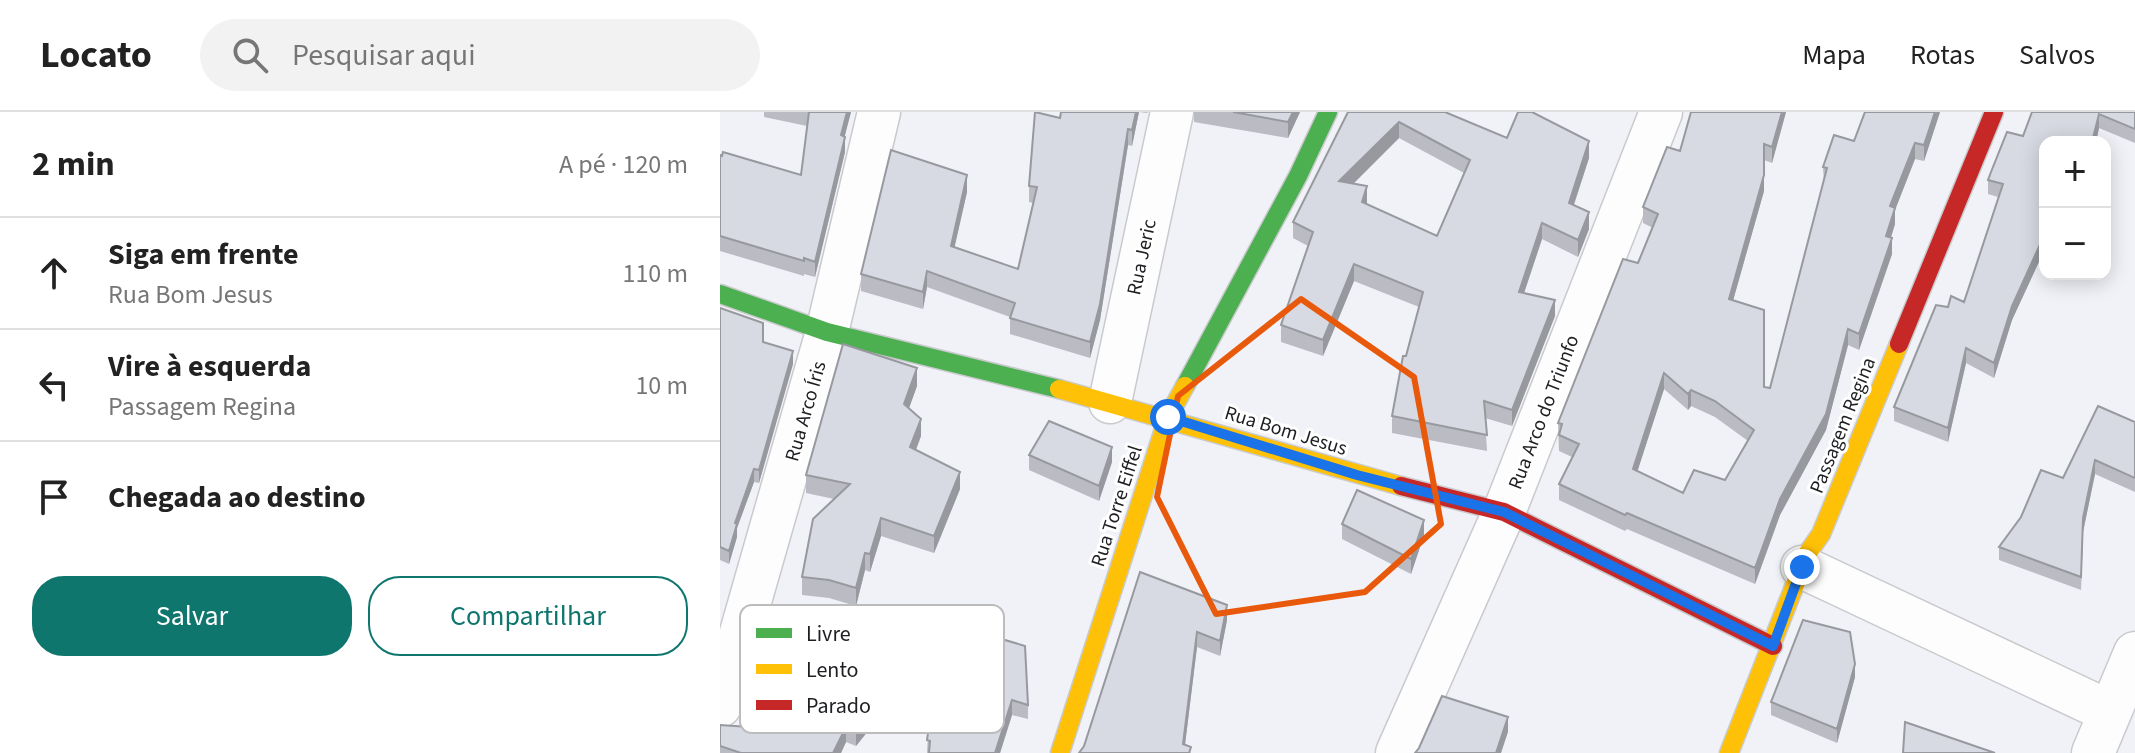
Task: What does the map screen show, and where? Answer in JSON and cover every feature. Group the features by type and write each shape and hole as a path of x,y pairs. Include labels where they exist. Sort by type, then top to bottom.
{"street":[{"name":"Rua Arco Íris","path":"749,605 827,332 879,112"},
{"name":"Rua Jeric","path":"1110,402 1172,112"},
{"name":"Rua Torre Eiffel","path":"1060,753 1168,417 1298,176 1328,112"},
{"name":"Rua Arco do Triunfo","path":"1397,753 1504,512 1661,112"},
{"name":"Passagem Regina","path":"1729,753 1802,567 1821,534 1994,112"},
{"name":"Rua Bom Jesus","path":"720,294 827,332 1168,417 1357,475 1504,512 1773,646"},
{"path":"1802,567 2110,712"},
{"name":"Rua Arco Íris","path":"720,706 740,636"},
{"path":"2093,753 2135,653"}],"highlighted area":[{"path":"1301,299 1414,377 1441,524 1365,592 1216,614 1157,497 1178,396"}],"building":[{"path":"809,112 847,112 841,135 845,137 815,262 720,236 720,155 723,152 801,175"},
{"path":"1035,112 1060,118 1061,112 1136,112 1132,130 1128,129 1100,304 1090,342 1010,318 1015,303 927,271 923,292 861,274 891,150 967,175 951,246 1018,269 1037,187 1029,186"},
{"path":"1233,112 1293,112 1288,122"},
{"path":"1348,112 1445,112 1507,138 1518,112 1532,112 1589,141 1569,203 1589,212 1578,240 1542,223 1519,292 1555,300 1512,410 1484,401 1487,435 1392,416 1403,356 1406,356 1423,292 1354,264 1323,340 1281,325 1313,232 1293,222","holes":["1399,122 1470,160 1437,236 1362,202 1367,186 1339,181"]},
{"path":"1691,112 1782,112 1772,147 1764,144 1764,175 1729,299 1764,310 1764,387 1770,388 1827,168 1823,167 1834,135 1854,141 1865,112 1935,112 1924,145 1915,143 1890,206 1895,208 1886,236 1892,238 1859,334 1848,329 1826,414 1780,499 1755,568 1627,513 1625,515 1559,484 1579,444 1559,435 1562,424 1558,423 1623,259 1638,263 1658,214 1643,207 1667,147 1680,151","holes":["1664,373 1688,394 1691,390 1715,401 1754,430 1725,480 1694,470 1683,493 1633,469"]},
{"path":"2032,112 2135,112 2135,129 2099,114 2094,136 2039,136 2039,247 2012,306 1994,363 1966,348 1948,428 1894,407 1936,305 1948,307 1951,296 1964,302 2003,184 1988,180 2007,132 2023,136"},
{"path":"720,308 763,323 763,342 793,351 759,470 754,469 735,523 729,551 720,547"},
{"path":"843,344 917,368 904,404 921,419 910,447 960,472 934,536 881,518 870,554 865,553 856,588 829,580 802,577 813,519 850,484 806,475"},
{"path":"2098,406 2135,422 2135,478 2095,460 2083,518 2081,577 1999,547 2021,517 2041,470 2063,478"},
{"path":"1049,421 1112,447 1099,486 1029,455"},
{"path":"1357,490 1424,520 1411,559 1342,524"},
{"path":"1140,572 1227,605 1220,641 1197,632 1183,744 1191,747 1189,753 1079,753 1084,746"},
{"path":"1803,620 1850,632 1855,664 1837,729 1771,702"},
{"path":"1004,640 1025,646 1028,705 1012,700 1004,725"},
{"path":"1442,696 1508,717 1496,753 1415,753"},
{"path":"1905,722 1995,753 1903,753"},
{"path":"720,725 740,726 740,733 843,733 833,753 741,753 720,746"},
{"path":"928,733 1001,733 995,753 929,753 930,741 927,740"}],"traffic: fast":[{"path":"1185,386 1298,176 1328,112"},
{"path":"720,294 827,332 1059,389"}],"traffic: slow":[{"path":"1729,753 1807,554 1821,534 1899,344"},
{"path":"1060,753 1168,417 1185,386"},
{"path":"1059,389 1401,486"}],"traffic: jam":[{"path":"1899,344 1994,112"},
{"path":"1401,486 1504,512 1773,646"}],"route":[{"path":"1168,417 1357,475 1504,512 1773,646 1802,567"}]}
